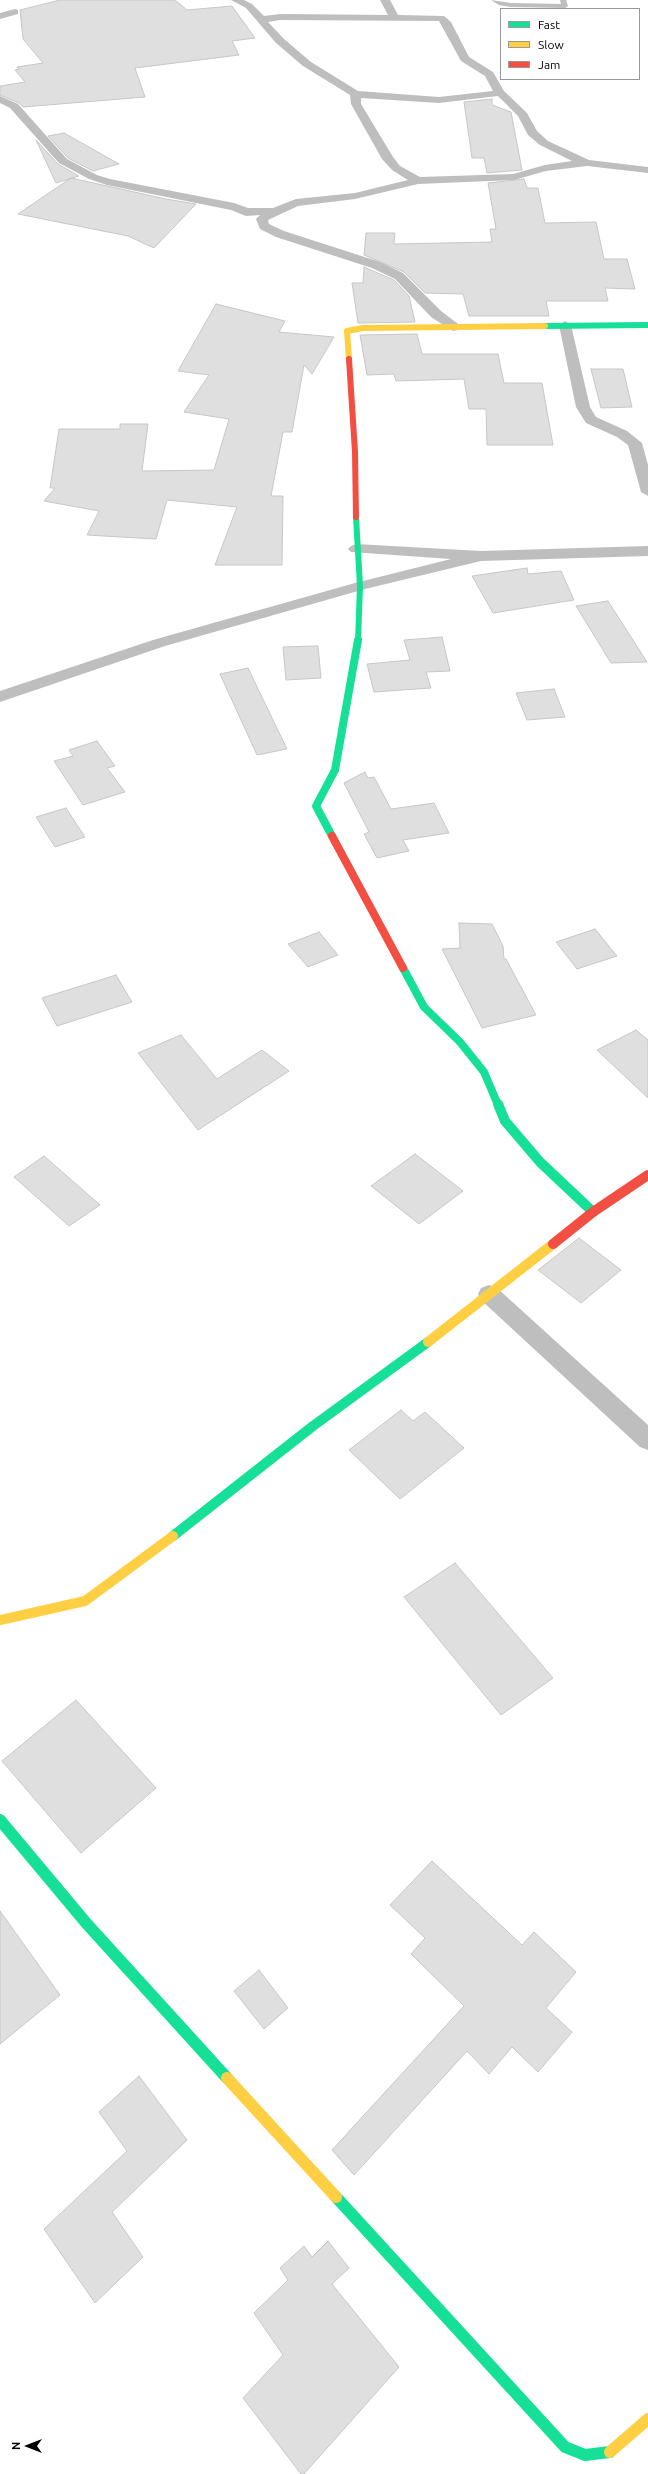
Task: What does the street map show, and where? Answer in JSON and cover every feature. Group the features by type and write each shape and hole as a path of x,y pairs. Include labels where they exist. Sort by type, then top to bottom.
{"street":[{"path":"236,0 249,6 280,41 307,64 329,76 355,94 439,100 500,93"},
{"path":"385,0 395,18"},
{"path":"0,16 15,12"},
{"path":"260,20 280,17 441,18 446,22 465,59 489,74 500,93 524,115 532,133 544,143 587,163"},
{"path":"355,94 356,104 388,159 396,168 418,181"},
{"path":"0,99 14,106 63,161 107,182 234,207 246,212 275,211"},
{"path":"528,172 533,158 544,143"},
{"path":"453,327 436,314 399,276 376,265 280,234 264,226 262,219 275,211 296,203 355,196 418,181 500,178 587,163 648,170"},
{"path":"565,325 583,407 590,420 622,434 635,443 648,492"},
{"path":"593,1212 540,1162 505,1121 484,1072 460,1042 424,1007 316,806 335,770 359,634 360,586 356,549 355,452 347,331 363,328 648,325"},
{"path":"356,549 481,556 648,551"},
{"path":"0,697 159,644 360,586 481,556"},
{"path":"0,1620 85,1601 163,1544 313,1426 394,1369 593,1212 648,1175"},
{"path":"489,1294 648,1440"},
{"path":"0,1820 87,1924 565,2447 585,2465 610,2452 648,2419"}],"lane":[{"path":"494,0 501,4 511,5 565,6 562,0"}],"building":[{"path":"60,0 175,0 187,10 232,6 255,38 232,41 239,55 135,68 145,97 23,107 19,103 0,95 0,86 25,82 15,70 20,69 17,67 43,63 23,39 20,10"},
{"path":"492,99 492,105 511,112 522,170 487,173 484,158 472,158 464,102"},
{"path":"64,133 119,164 93,171 68,158 48,136"},
{"path":"36,140 58,164 79,176 56,183"},
{"path":"71,178 166,199 196,204 154,248 128,236 18,214"},
{"path":"524,179 527,188 538,188 545,223 596,222 604,259 627,259 635,289 605,288 608,301 546,301 549,316 469,316 463,294 425,293 404,272 364,255 366,233 395,233 394,244 492,242 490,229 496,229 488,183"},
{"path":"364,267 394,280 409,296 415,322 358,323 352,283 363,283"},
{"path":"216,304 285,321 279,332 334,337 312,374 304,365 292,432 283,432 271,496 283,496 282,565 215,565 237,507 167,500 156,539 87,535 99,511 44,501 55,488 50,488 59,429 120,429 120,424 148,424 142,471 214,470 229,419 184,412 209,375 178,371"},
{"path":"417,334 422,354 498,354 504,383 542,383 553,445 487,445 486,409 469,409 464,379 396,381 394,374 367,375 360,335"},
{"path":"591,369 623,369 632,407 601,408"},
{"path":"527,568 528,574 561,571 574,600 493,613 472,576"},
{"path":"608,601 647,662 611,663 576,606"},
{"path":"442,637 450,671 426,672 431,688 374,692 367,664 410,660 404,640"},
{"path":"318,646 321,678 286,680 283,647"},
{"path":"248,668 287,749 257,755 220,674"},
{"path":"554,689 565,717 527,720 516,693"},
{"path":"97,741 115,766 107,768 125,792 83,805 54,761 73,756 69,750"},
{"path":"365,772 368,778 374,777 391,809 434,803 449,833 403,840 409,851 377,858 364,834 369,832 344,783"},
{"path":"66,808 85,837 55,847 36,817"},
{"path":"459,923 492,924 503,946 504,959 506,959 536,1015 482,1028 442,949 460,948"},
{"path":"595,929 617,956 577,969 556,942"},
{"path":"319,932 338,955 308,967 288,944"},
{"path":"116,975 132,1002 57,1026 42,998"},
{"path":"636,1030 648,1040 648,1098 597,1050"},
{"path":"181,1035 217,1079 262,1050 289,1071 198,1130 138,1053"},
{"path":"415,1154 463,1191 419,1224 371,1186"},
{"path":"44,1156 100,1205 69,1226 14,1177"},
{"path":"579,1238 621,1270 581,1303 538,1270"},
{"path":"401,1410 413,1421 425,1412 464,1448 400,1499 349,1450"},
{"path":"455,1563 553,1678 501,1715 404,1597"},
{"path":"76,1700 156,1788 81,1853 2,1761"},
{"path":"432,1861 522,1945 534,1932 576,1972 546,2008 572,2032 538,2072 512,2047 489,2074 467,2051 354,2175 332,2150 464,2006 411,1954 425,1938 390,1905"},
{"path":"0,1911 60,1995 0,2044"},
{"path":"259,1970 288,2008 264,2029 234,1991"},
{"path":"139,2076 187,2140 112,2212 143,2257 95,2303 44,2229 127,2151 99,2112"},
{"path":"328,2241 349,2268 332,2284 399,2367 304,2474 301,2474 243,2398 283,2355 254,2313 288,2280 280,2268 304,2246 312,2257"}],"traffic: fast":[{"path":"545,326 648,325"},
{"path":"332,836 316,806 335,770 359,634 360,586 356,517"},
{"path":"403,968 424,1007 460,1042 484,1072 505,1121 540,1162 593,1212"},
{"path":"173,1536 313,1426 428,1342"},
{"path":"0,1820 87,1924 227,2078"},
{"path":"336,2197 565,2447 585,2455 610,2452"}],"traffic: slow":[{"path":"349,359 347,331 363,328 545,326"},
{"path":"428,1342 553,1244"},
{"path":"0,1620 85,1601 173,1536"},
{"path":"227,2078 336,2197"},
{"path":"610,2452 648,2419"}],"traffic: jam":[{"path":"349,359 355,452 356,517"},
{"path":"332,836 403,968"},
{"path":"553,1244 593,1212 648,1175"}]}
